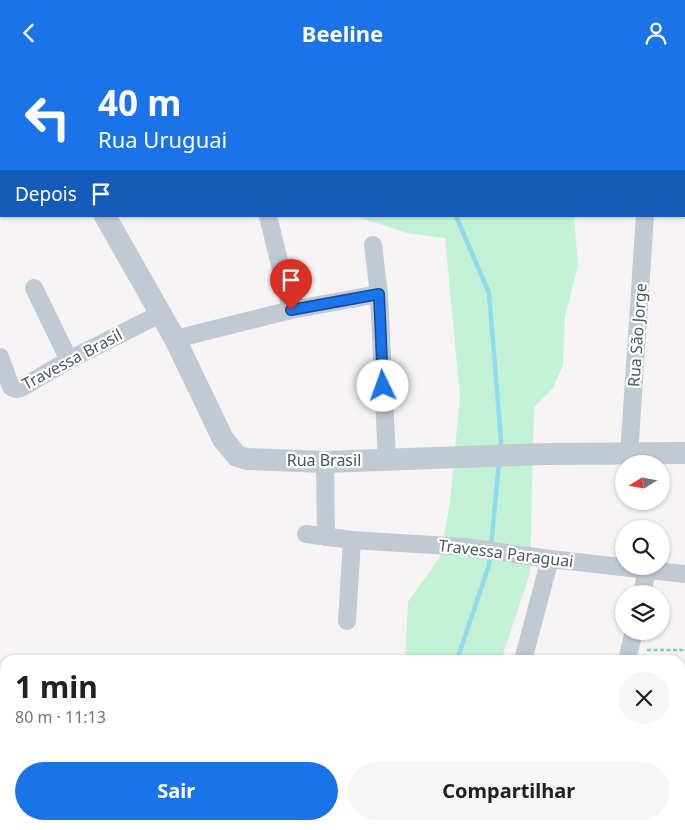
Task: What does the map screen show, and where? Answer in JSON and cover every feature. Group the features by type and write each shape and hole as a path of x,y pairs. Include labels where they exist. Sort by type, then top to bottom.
{"street":[{"name":"Rua Brasil","path":"106,217 175,339 223,439 237,456 247,459 325,462 546,454 629,455 685,453"},
{"path":"268,217 291,310"},
{"name":"Rua São Jorge","path":"629,455 645,217"},
{"path":"373,245 379,294 386,459"},
{"path":"34,288 69,360"},
{"path":"175,339 291,310 379,294"},
{"name":"Travessa Brasil","path":"0,357 11,387 16,389 30,384 69,360 160,313"},
{"path":"325,462 326,537"},
{"name":"Travessa Paraguai","path":"306,535 352,540 465,547 615,566"},
{"path":"347,621 352,540"},
{"path":"525,655 550,559"},
{"name":"Travessa Paraguai","path":"670,572 685,574"},
{"path":"628,655 632,640"}],"path":[{"path":"628,655 685,650"}],"green space":[{"path":"358,217 574,217 578,266 565,317 563,365 553,388 534,407 530,573 503,655 405,655 408,602 440,557 450,503 460,396 445,238 407,233"}],"waterway":[{"path":"456,217 489,293 501,440 500,449"},
{"path":"491,547 499,462"},
{"path":"459,655 489,565 490,554"}],"route":[{"path":"291,310 379,294 383,386"}]}
